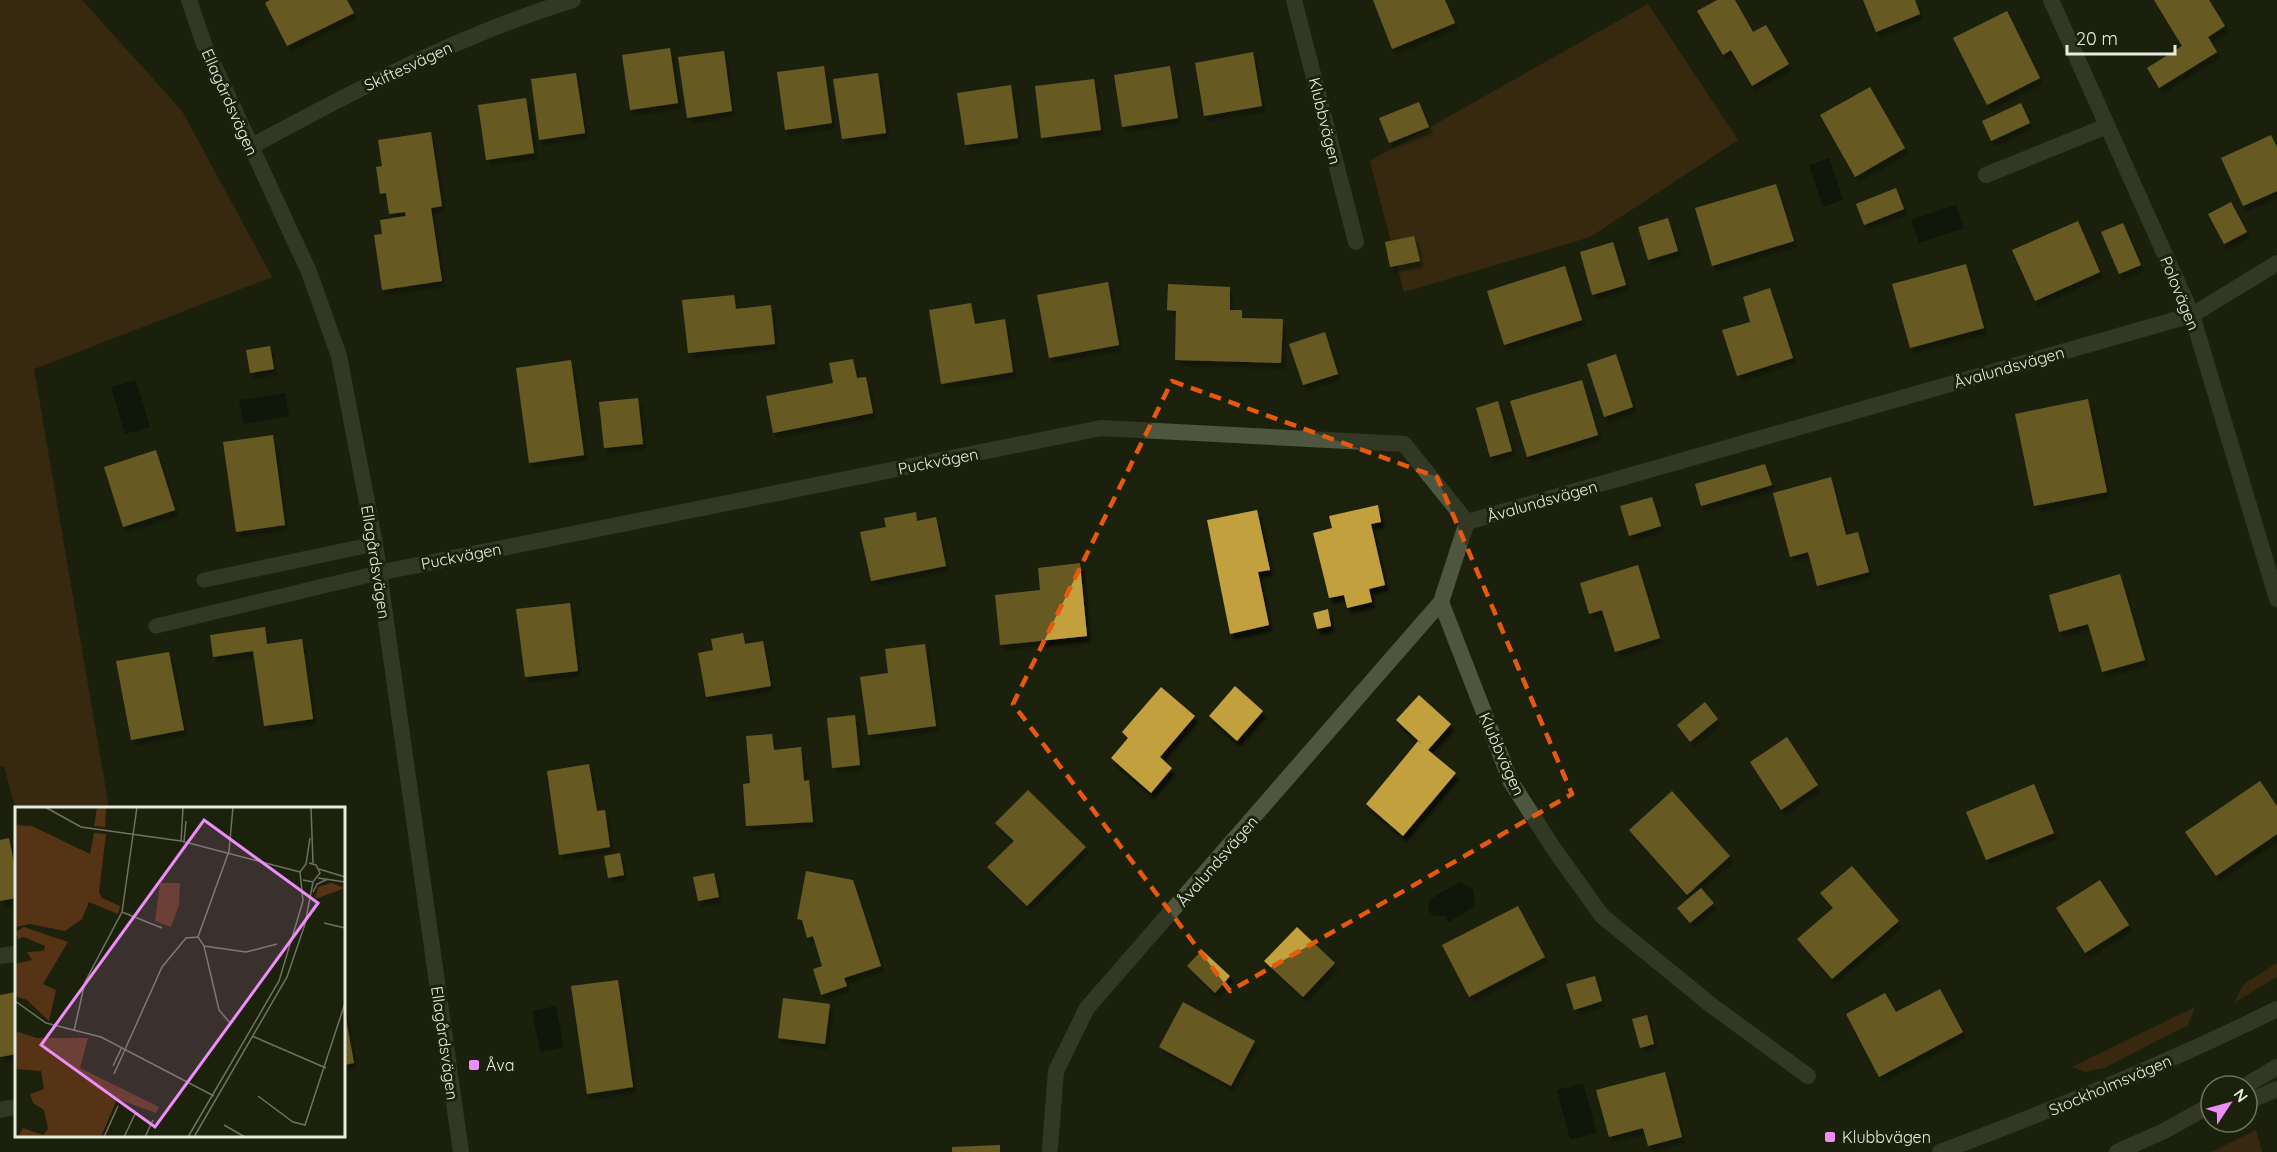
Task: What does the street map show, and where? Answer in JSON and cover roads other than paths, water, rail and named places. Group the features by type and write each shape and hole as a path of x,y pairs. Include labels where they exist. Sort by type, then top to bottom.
{"street":[{"name":"Ellagårdsvägen","path":"189,0 204,44 309,272 339,356 375,544 460,1152"},
{"name":"Skiftesvägen","path":"250,147 383,75 514,18 573,0"},
{"name":"Klubbvägen","path":"1294,0 1356,242"},
{"name":"Polovägen","path":"2051,0 2192,315 2277,599"},
{"path":"1986,175 2107,126"},
{"name":"Åvalundsvägen","path":"1050,1148 1056,1071 1088,1008 1441,602 1467,522 2192,315 2277,263"},
{"name":"Puckvägen","path":"378,573 1101,429 1404,444 1467,522"},
{"name":"Klubbvägen","path":"1441,602 1511,782 1554,849 1602,916 1711,1005 1808,1076"},
{"name":"Stockholmsvägen","path":"1940,1152 2055,1109 2216,1039 2277,1009"},
{"path":"2259,1078 2277,1067"},
{"path":"2259,1097 2277,1089"},
{"path":"0,1110 15,1107"},
{"path":"2117,1152 2164,1131 2199,1112"},
{"path":"2164,1131 2199,1119"}],"lane":[{"path":"204,580 375,544"},
{"path":"156,626 378,573"}],"place":[{"name":"Åva","path":"474,1065"},
{"name":"Klubbvägen","path":"1830,1137"}]}
